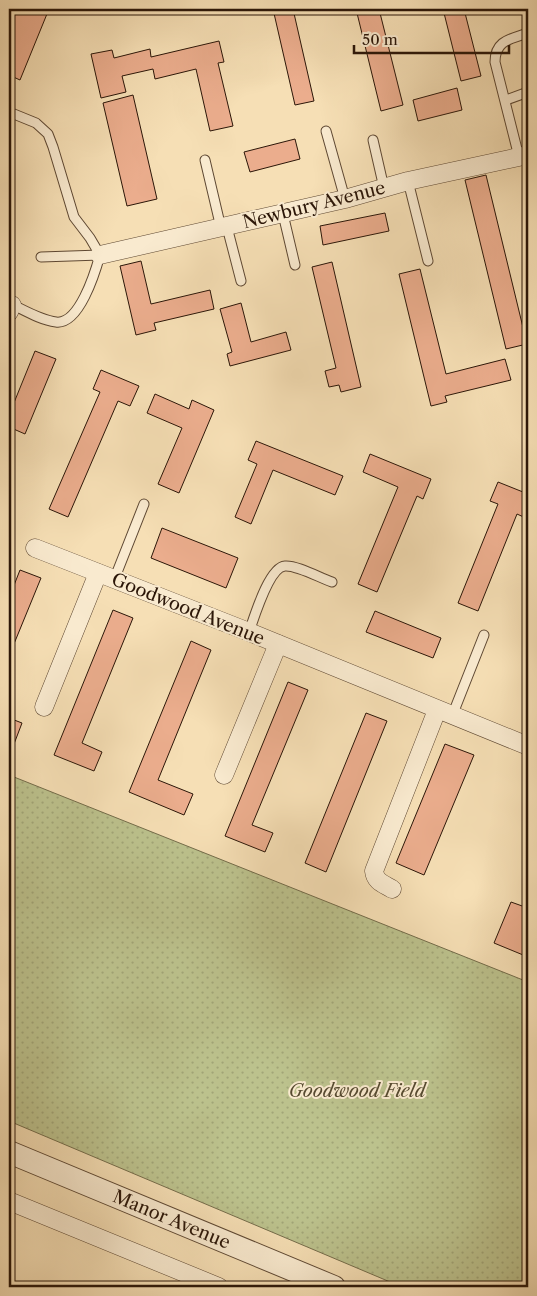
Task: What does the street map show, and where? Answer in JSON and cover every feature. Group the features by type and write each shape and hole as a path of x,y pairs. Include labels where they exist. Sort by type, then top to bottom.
{"street":[{"name":"Newbury Avenue","path":"100,255 346,199 408,181 524,156"},
{"name":"Goodwood Avenue","path":"35,548 528,746"},
{"name":"Goodwood Avenue","path":"44,707 106,576"},
{"name":"Goodwood Avenue","path":"224,775 278,644"},
{"path":"392,889 378,881 374,876 374,871 444,713"},
{"name":"Manor Avenue","path":"9,1152 334,1287"},
{"path":"9,1201 219,1287"}],"lane":[{"path":"524,156 495,62 495,53 504,42 528,33"},
{"path":"506,100 528,92"},
{"path":"9,112 36,123 48,134 74,217 100,255"},
{"path":"326,131 346,199"},
{"path":"373,140 384,188"},
{"path":"205,160 241,281"},
{"path":"408,181 428,261"},
{"path":"283,214 294,265"},
{"path":"41,257 100,255"},
{"path":"10,307 48,321 58,322 67,320 72,317 79,307 100,255"},
{"path":"106,576 144,504"},
{"path":"248,632 270,578 276,570 283,566 292,566 332,582"},
{"path":"444,713 484,634"}],"green space":[{"name":"Goodwood Field","path":"9,775 528,982 528,1287 402,1287 9,1121"}],"building":[{"path":"13,9 49,9 20,80 9,75 9,18"},
{"path":"273,9 293,9 314,101 295,105"},
{"path":"356,9 379,9 403,105 381,111"},
{"path":"443,9 464,9 481,76 461,81"},
{"path":"219,41 224,62 218,63 233,126 210,131 196,69 155,79 153,69 122,76 126,92 101,98 91,54 112,50 114,58 150,49 151,57"},
{"path":"457,88 462,110 418,121 413,100"},
{"path":"133,95 157,199 127,206 103,103"},
{"path":"295,139 300,159 250,172 244,152"},
{"path":"486,175 527,344 506,349 465,180"},
{"path":"385,213 389,231 323,245 320,226"},
{"path":"141,261 151,304 210,290 214,309 154,323 156,330 136,335 120,266"},
{"path":"332,262 361,387 341,392 339,385 329,387 325,371 336,368 312,267"},
{"path":"420,269 446,374 505,359 511,380 445,396 447,402 431,406 399,274"},
{"path":"241,303 251,342 286,332 291,350 230,366 227,354 232,352 220,309"},
{"path":"35,351 56,359 25,434 9,427 9,415"},
{"path":"101,370 139,386 130,406 118,401 68,517 49,509 100,392 93,389"},
{"path":"155,394 189,409 192,400 214,410 179,493 158,484 182,428 147,413"},
{"path":"256,441 343,476 335,495 273,470 251,524 235,517 257,464 248,460"},
{"path":"370,454 431,479 423,499 417,496 377,592 358,584 398,487 363,472"},
{"path":"498,482 528,494 528,519 517,514 478,611 458,603 498,504 490,501"},
{"path":"162,528 238,558 226,588 151,558"},
{"path":"20,570 41,578 9,656 9,598"},
{"path":"113,610 133,618 82,743 102,752 94,771 54,755"},
{"path":"375,611 441,638 433,658 366,632"},
{"path":"191,641 211,650 158,780 193,794 184,815 129,792"},
{"path":"288,682 308,690 252,825 273,833 265,852 225,836"},
{"path":"528,687 528,702 523,700"},
{"path":"366,713 387,721 326,872 305,863"},
{"path":"9,718 22,723 14,744 9,742"},
{"path":"445,744 474,755 424,875 396,863"},
{"path":"528,899 528,957 494,943 511,902 525,907"}]}
